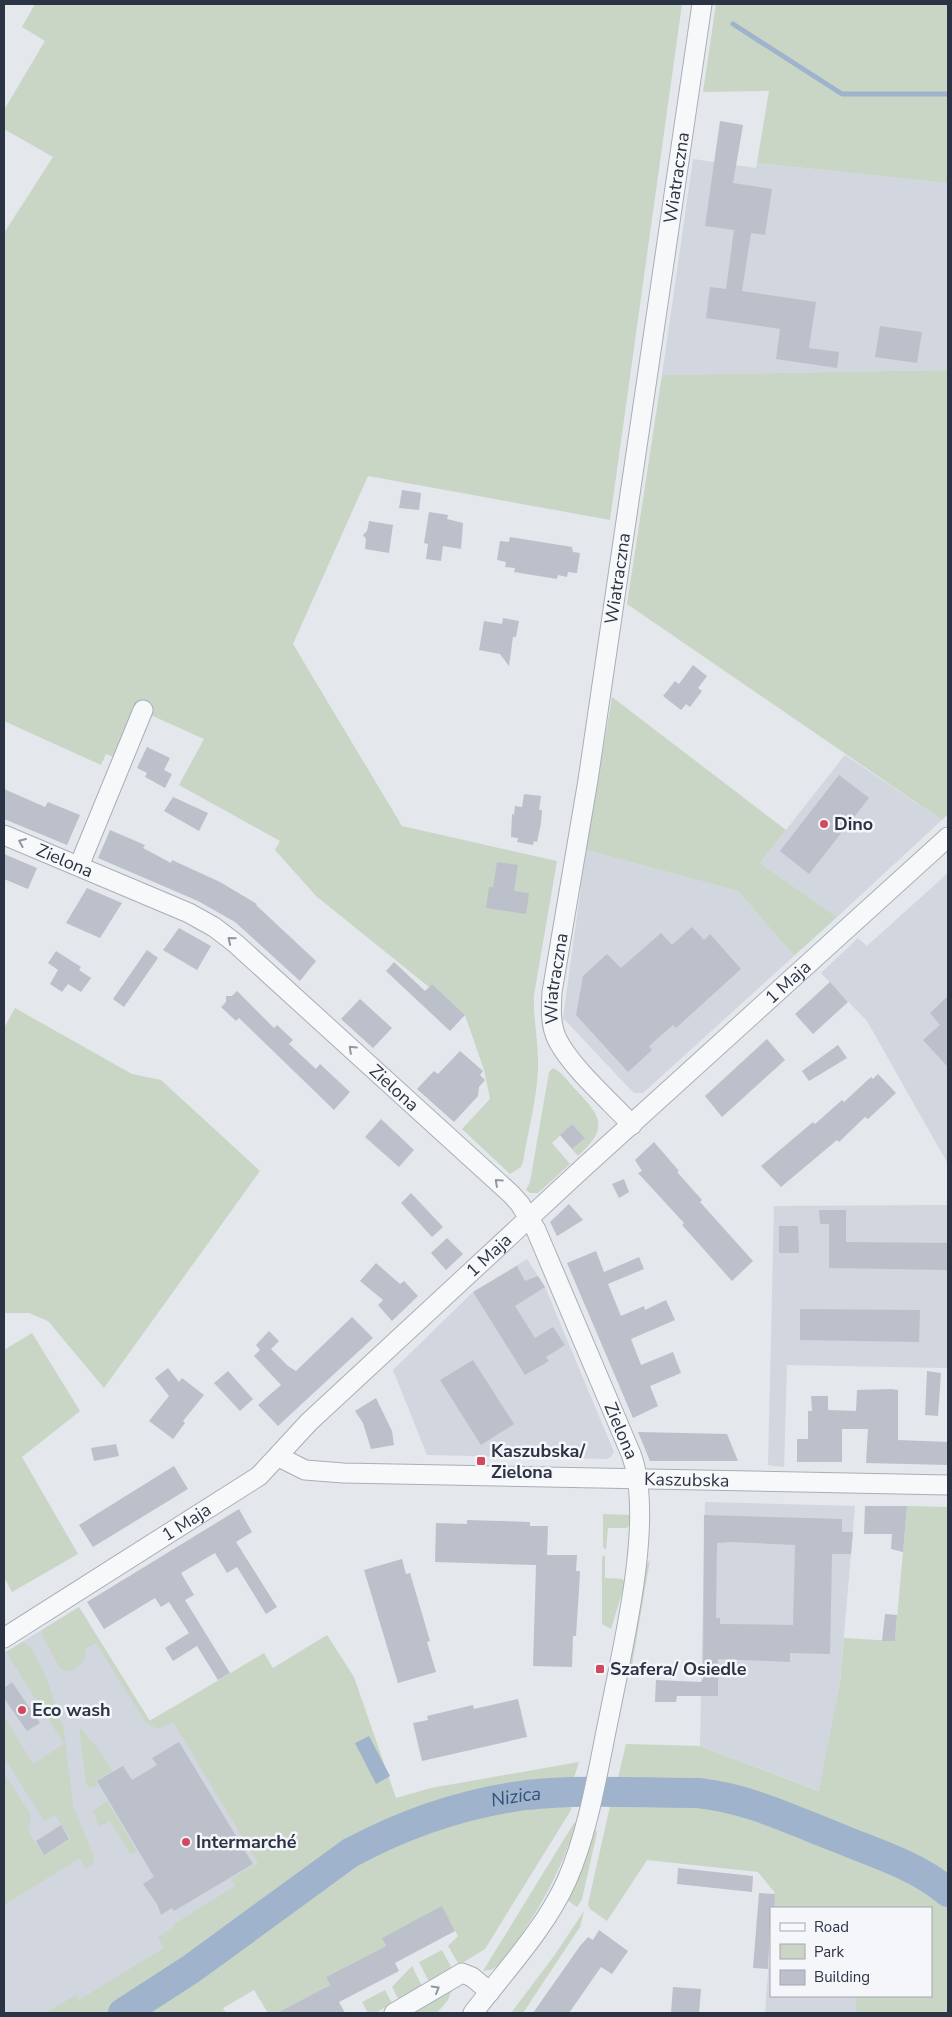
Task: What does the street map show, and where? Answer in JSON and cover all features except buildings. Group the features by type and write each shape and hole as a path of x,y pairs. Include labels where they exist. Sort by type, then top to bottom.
{"street":[{"name":"Wiatraczna","path":"632,1125 572,1059 558,1040 553,1026 552,992 591,760 702,4"},
{"path":"79,866 143,710"},
{"name":"Zielona","path":"4,835 189,913 235,943 511,1194 530,1219 631,1454 638,1480 639,1506 634,1583 590,1809 576,1856 554,1904 474,2013"},
{"name":"1 Maja","path":"4,1638 246,1486 279,1457 309,1422 948,837"},
{"name":"Kaszubska","path":"279,1457 305,1470 327,1472 948,1485"},
{"path":"394,2013 462,1973 472,1977 490,1992"}],"shaded area":[{"path":"693,159 756,168 757,163 947,183 948,370 662,375"},
{"path":"845,755 942,820 837,917 760,863"},
{"path":"586,850 738,891 794,956 643,1093 634,1093 563,1018"},
{"path":"948,873 948,1164 867,1021 821,973 858,938 867,946"},
{"path":"948,1205 948,1368 787,1365 784,1467 768,1465 774,1206"},
{"path":"527,1259 545,1287 614,1452 607,1459 427,1455 393,1370 473,1292"},
{"path":"705,1502 855,1506 840,1682 820,1791 700,1746"},
{"path":"79,1607 149,1721 171,1708 280,1891 96,2013 4,2013 4,1653"},
{"path":"769,1958 770,1997 855,1997 856,2013 765,2013"}],"green space":[{"path":"35,4 682,4 610,520 368,476 293,644 402,826 557,861 534,995 538,1060 536,1092 523,1162 521,1167 510,1174 462,1129 490,1099 484,1070 465,1015 432,984 429,987 316,896 275,850 280,841 179,785 204,739 135,708 114,757 106,754 101,765 4,721 4,233 53,157 4,129 4,110 45,41 22,27"},
{"path":"716,4 948,4 948,196 947,183 757,163 769,91 703,92"},
{"path":"948,370 948,814 942,820 627,604 662,375"},
{"path":"612,697 786,830 760,863 837,917 794,956 738,891 586,850"},
{"path":"15,1008 132,1074 161,1080 260,1171 104,1388 48,1321 29,1313 4,1313 4,1028"},
{"path":"553,1068 562,1075 592,1108 598,1123 598,1130 588,1146 578,1156 572,1149 585,1138 572,1124 552,1143 570,1164 538,1193 530,1193 526,1190 530,1182 549,1072"},
{"path":"32,1333 80,1411 22,1457 78,1554 12,1592 4,1577 4,1350"},
{"path":"907,1506 948,1507 948,1882 924,1865 898,1852 777,1803 737,1789 692,1784 616,1786 626,1744 700,1746 819,1791 840,1682 844,1638 895,1641"},
{"path":"603,1514 630,1515 630,1524 627,1528 608,1528 606,1550 603,1547"},
{"path":"605,1555 605,1578 622,1579 625,1583 611,1629 602,1624 602,1557"},
{"path":"650,1560 632,1665 628,1662 644,1568"},
{"path":"79,1607 150,1721 264,1653 273,1668 327,1635 354,1677 396,1798 431,1788 579,1762 571,1787 516,1792 461,1801 434,1808 382,1827 357,1839 151,1990 107,2013 45,2013 76,1995 79,2000 164,1948 158,1937 176,1923 235,1886 231,1879 258,1863 173,1722 158,1729 146,1723 96,1643 85,1649 84,1660 76,1669 69,1672 60,1668 43,1637 42,1630"},
{"path":"23,1642 31,1648 45,1674 64,1730 73,1806 94,1856 93,1864 86,1869 80,1858 4,1905 4,1776 31,1815 28,1831 43,1855 71,1839 55,1815 44,1821 4,1757 4,1716 33,1764 64,1744 6,1652"},
{"path":"79,1726 102,1754 112,1771 95,1781 98,1786 90,1788 86,1783"},
{"path":"572,1798 571,1810 485,1949 459,1965 448,1946 458,1936 442,1907 382,1938 386,1946 326,1977 330,1985 277,2013 268,2013 254,1990 223,2008 226,2013 132,2013 243,1939 345,1864 390,1838 440,1819 494,1806 521,1801"},
{"path":"107,1801 137,1851 130,1854 110,1821 99,1827 93,1811"},
{"path":"699,1801 766,1817 861,1854 907,1875 935,1892 948,1903 948,2013 856,2013 855,1997 932,1997 932,1907 773,1907 775,1893 758,1872 647,1860 607,1921 590,1909 588,1904 610,1806 623,1805 624,1802"},
{"path":"574,1823 576,1823 562,1861 535,1914 501,1964 491,1970 483,1971"},
{"path":"595,1829 597,1833 582,1899 577,1907 567,1900"},
{"path":"584,1911 580,1927 523,2013 511,2013 554,1956"},
{"path":"442,1950 452,1969 429,1982 419,1962"},
{"path":"412,1966 422,1986 399,2000 392,1987"},
{"path":"452,1988 448,2000 437,2013 409,2013"},
{"path":"385,1990 392,2003 376,2013 368,2013 362,2002"}],"water":[{"path":"369,1736 390,1776 376,1784 355,1743"}],"waterway":[{"path":"733,24 842,94 948,94"},
{"name":"Nizica","path":"123,2013 191,1969 350,1853 392,1833 436,1816 481,1803 526,1795 590,1792 698,1793 734,1799 785,1816 894,1860 922,1874 948,1892"}],"place":[{"name":"Dino","path":"824,824"},
{"name":"Kaszubska/ Zielona","path":"481,1461"},
{"name":"Szafera/ Osiedle","path":"600,1669"},
{"name":"Eco wash","path":"22,1710"},
{"name":"Intermarché","path":"186,1842"}]}
